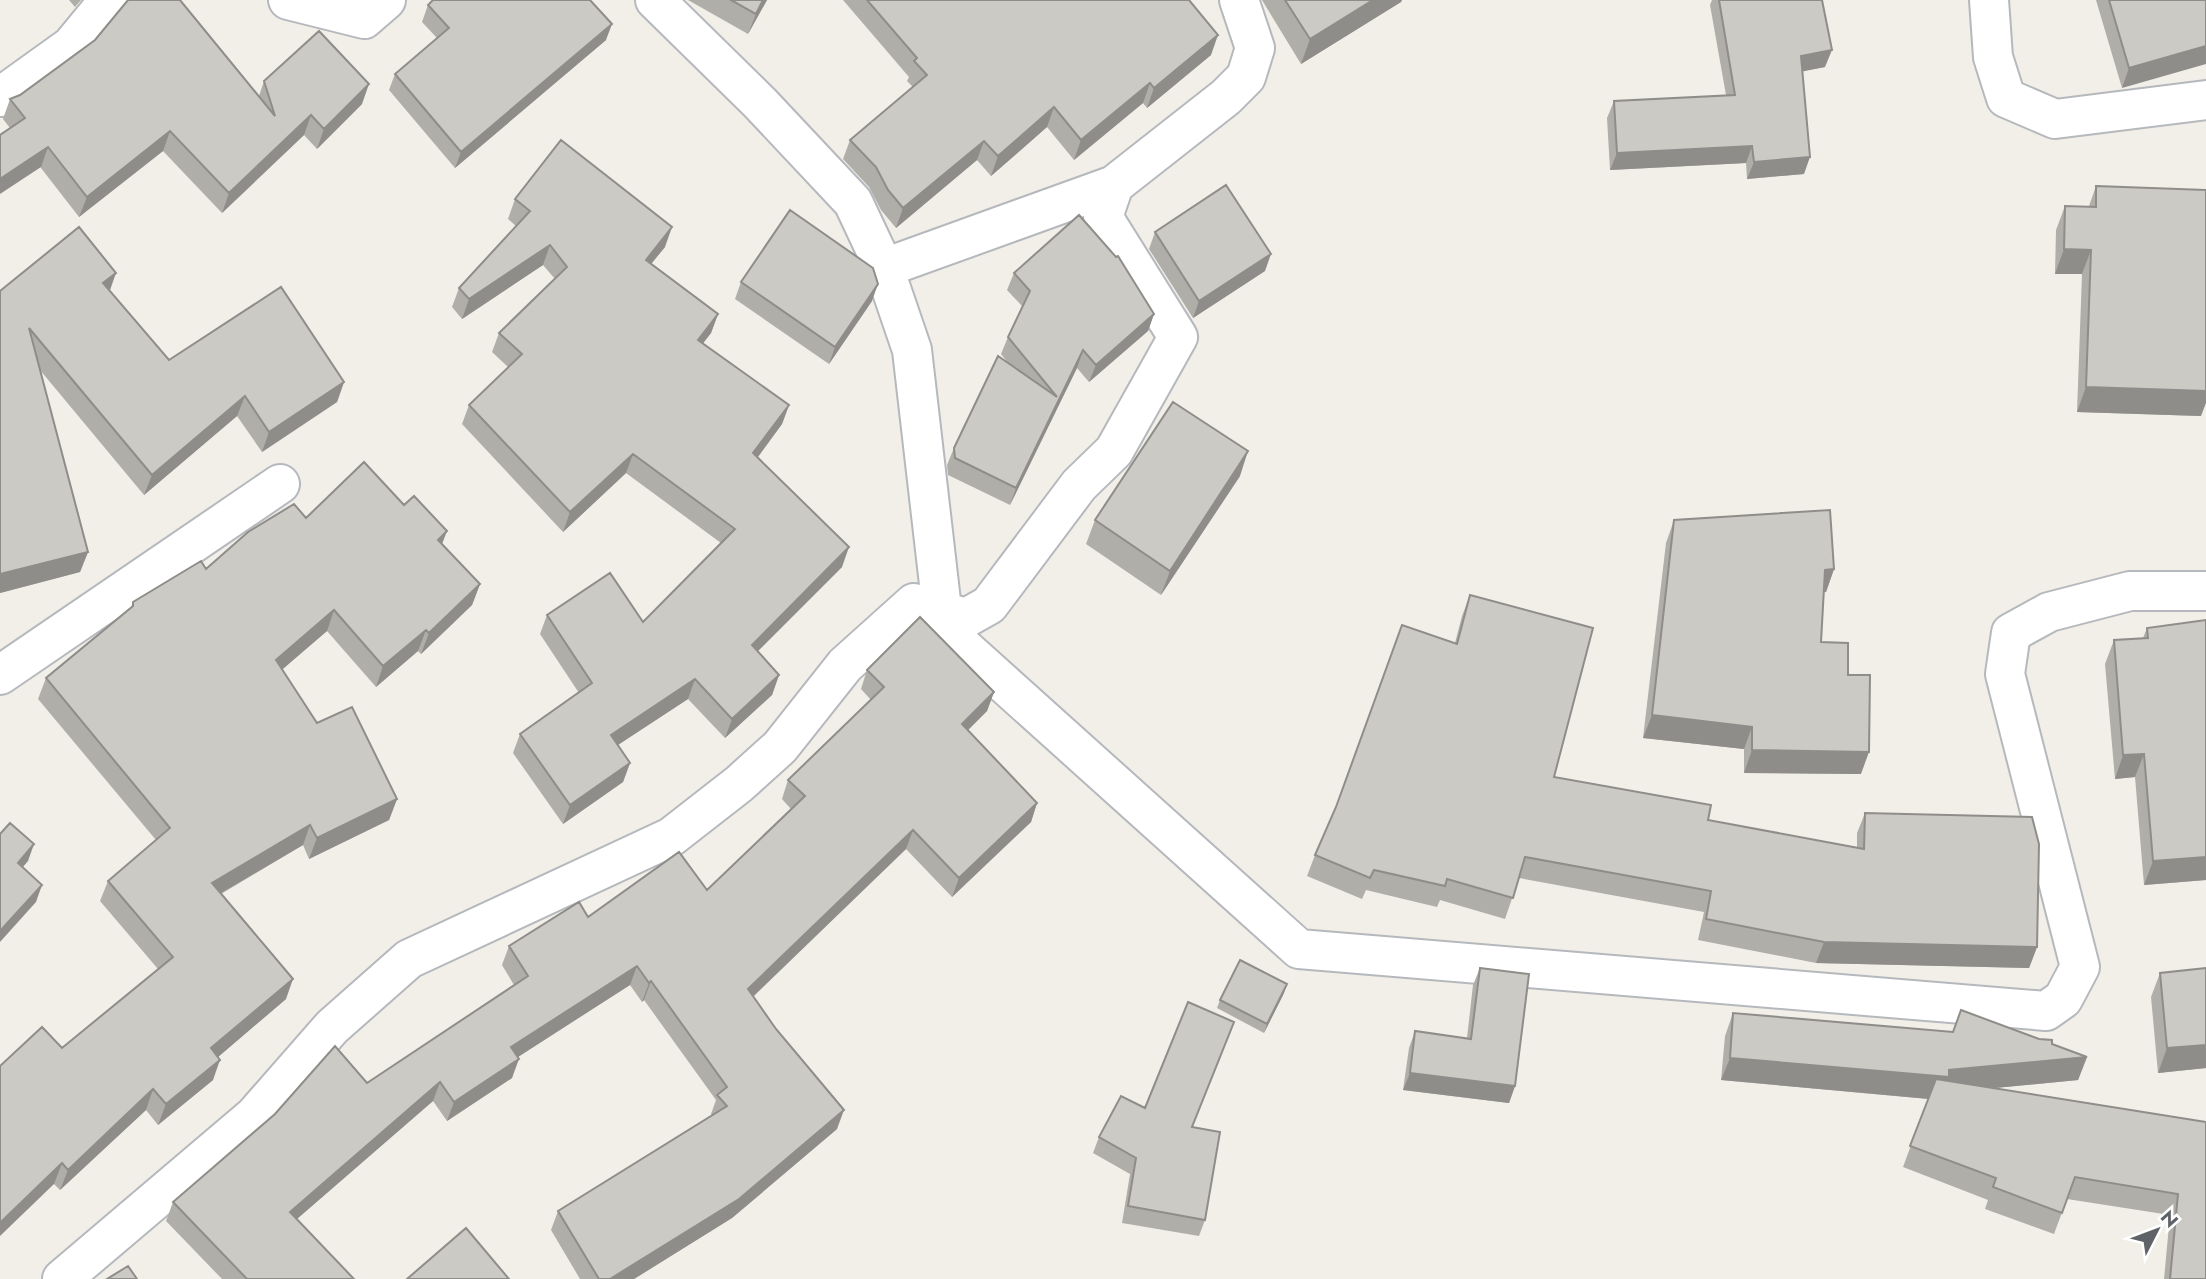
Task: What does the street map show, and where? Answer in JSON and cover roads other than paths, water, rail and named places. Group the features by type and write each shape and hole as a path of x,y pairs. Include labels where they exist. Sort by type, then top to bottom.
{"street":[{"path":"0,97 71,46 109,0"},
{"path":"288,0 364,19 386,0"},
{"path":"655,0 760,103 853,202 884,268 912,350 928,607 1299,949 2046,1011 2063,999 2080,967 2005,674 2011,633 2049,612 2130,592 2206,591"},
{"path":"884,268 1114,185 1226,97 1246,77 1255,48 1238,0"},
{"path":"1989,0 1993,58 2006,98 2054,119 2206,100"},
{"path":"928,607 966,618 989,605 1079,485 1114,451 1178,337 1103,217 1114,185"},
{"path":"0,675 280,484"},
{"path":"62,1279 254,1116 332,1027 409,959 671,837 739,785 780,747 845,665 928,607"}]}
